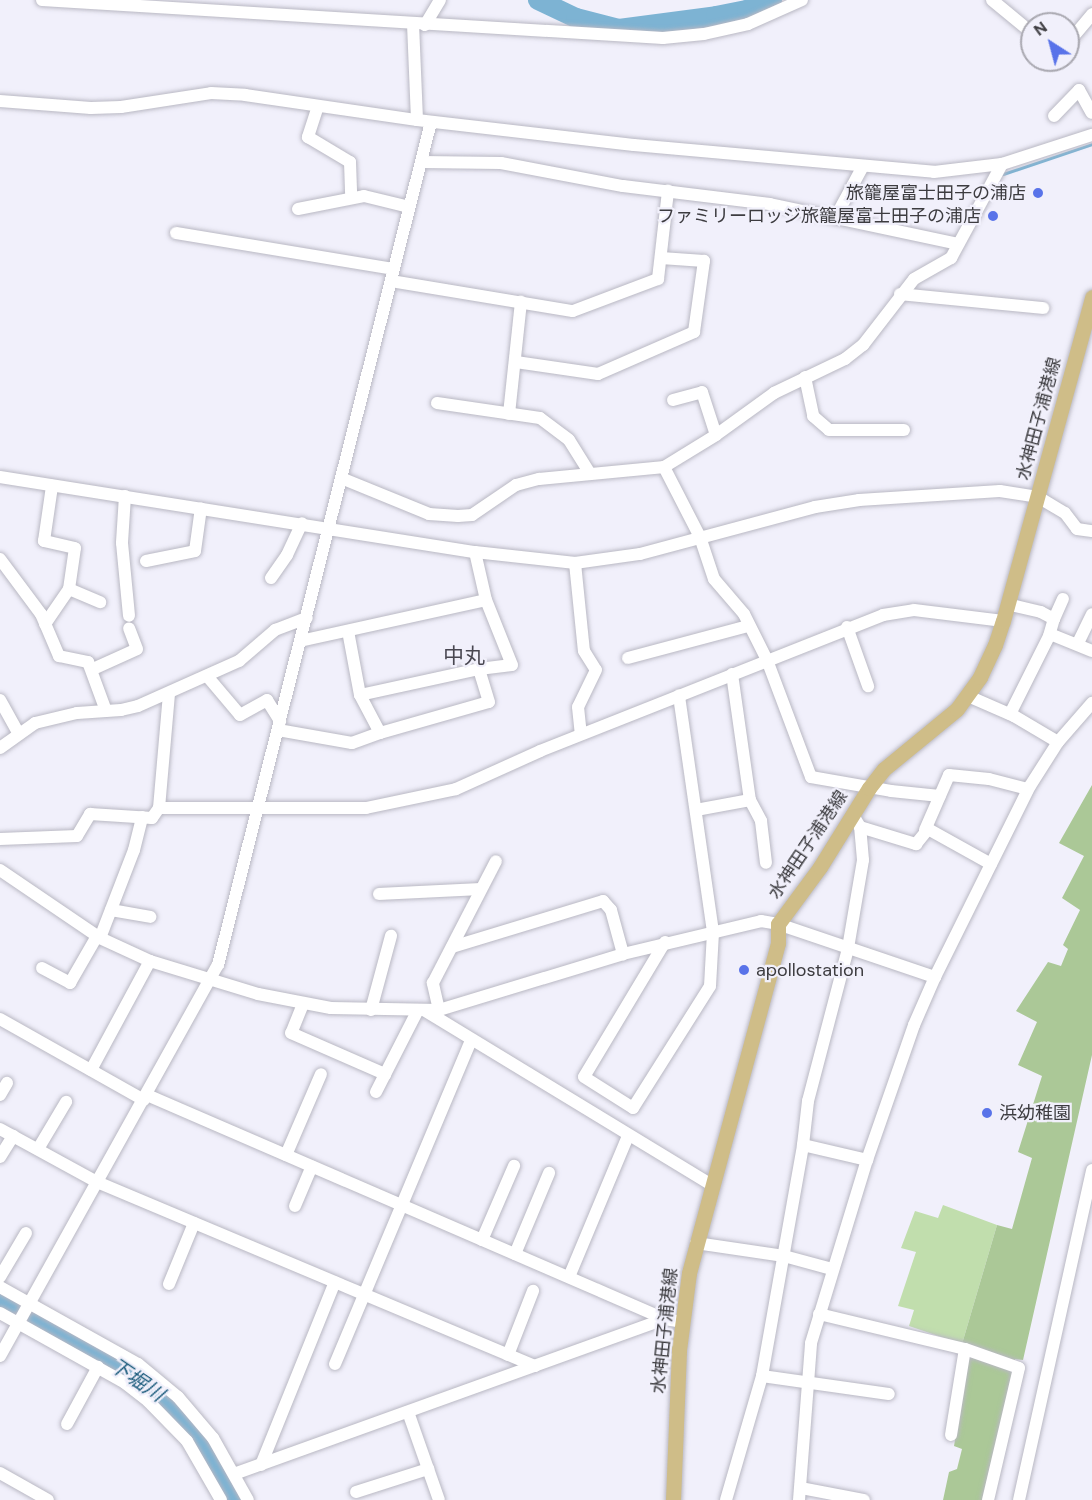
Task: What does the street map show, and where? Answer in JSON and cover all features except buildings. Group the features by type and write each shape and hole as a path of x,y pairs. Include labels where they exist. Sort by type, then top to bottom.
{"main road":[{"name":"水神田子浦港線","path":"673,1500 682,1322 696,1243 778,943 778,924 857,821 871,786 884,769 957,709 968,696 995,645 1092,297"}],"street":[{"path":"42,0 419,25 663,38 704,34 748,24 802,0"},
{"path":"417,120 419,25 440,0"},
{"path":"992,0 1020,23"},
{"path":"1080,30 1091,18"},
{"path":"1054,116 1079,90 1092,113"},
{"path":"0,101 49,106 121,107 211,93 245,94 431,122 934,172 1002,164 1092,135"},
{"path":"318,106 308,137 350,162 351,197"},
{"path":"0,1356 146,1098 218,965 431,122"},
{"path":"422,162 501,163 623,186 770,204 958,244"},
{"path":"341,478 429,514 458,516 472,515 516,485 539,478 664,467 716,435 774,393 845,359 863,345 900,294 914,279 951,258 1002,164"},
{"path":"835,218 862,166"},
{"path":"176,233 521,303 573,311 658,279 668,191"},
{"path":"298,209 363,196 410,207"},
{"path":"516,362 598,374 694,332 704,261 661,258"},
{"path":"900,294 1043,308"},
{"path":"509,414 521,303"},
{"path":"805,377 813,416 829,430 904,430"},
{"path":"673,400 702,392 716,435"},
{"path":"437,404 540,418 569,440 590,474"},
{"path":"664,467 700,537 714,579 744,614 767,660 811,777 891,791 940,796"},
{"path":"0,477 475,552 575,563 640,554 815,507 859,500 1000,491 1038,497 1065,513 1077,529 1092,531"},
{"path":"45,624 69,589 75,548 44,541 52,486"},
{"path":"93,669 137,649 129,622 122,543 125,496"},
{"path":"146,561 195,551 201,508"},
{"path":"271,578 287,555 302,524"},
{"path":"360,695 479,669 512,665 486,600 475,552"},
{"path":"0,559 45,624 59,656 88,662 93,669 106,711"},
{"path":"575,563 584,651 596,670 578,707 581,734"},
{"path":"69,589 100,603"},
{"path":"1010,714 1050,634 1063,599"},
{"path":"300,641 486,600"},
{"path":"1014,606 1054,619"},
{"path":"159,808 366,808 456,789 581,734 847,627 883,615 914,610 1003,621"},
{"path":"1078,644 1092,614"},
{"path":"0,748 35,723 77,713 138,706 169,693 239,662 275,630 307,618"},
{"path":"628,658 748,626"},
{"path":"847,627 868,686"},
{"path":"348,631 360,695 380,733"},
{"path":"1050,634 1092,651"},
{"path":"279,726 352,742 489,702 479,669"},
{"path":"732,674 750,800 761,820 766,863"},
{"path":"207,676 240,715 267,700 279,726"},
{"path":"0,839 78,836 90,814 152,818 159,808 169,693"},
{"path":"665,942 584,1077 633,1108 710,986 714,932 679,695"},
{"path":"968,696 1010,714 1058,742"},
{"path":"0,700 18,733"},
{"path":"864,1500 800,1494 811,1343 819,1314 867,1160 914,1025 935,977 1028,789 1058,742 1092,703"},
{"path":"857,821 916,844 925,830 949,775 989,779 1028,789"},
{"path":"696,810 750,800"},
{"path":"42,968 70,983 99,937 111,910 134,850 142,817"},
{"path":"726,1500 762,1376 803,1144 808,1101 848,948 863,860 857,821"},
{"path":"925,830 991,864"},
{"path":"439,1010 432,983 496,861"},
{"path":"0,870 99,937 150,961 303,1004 371,1010 439,1010 665,942 761,921 778,924 935,977"},
{"path":"379,894 480,889"},
{"path":"452,947 603,901 611,910 623,954"},
{"path":"111,910 150,917"},
{"path":"371,1010 391,936"},
{"path":"91,1070 150,961"},
{"path":"303,1004 291,1033 385,1074"},
{"path":"421,1010 712,1185"},
{"path":"376,1092 421,1010"},
{"path":"0,1019 146,1098 312,1166 665,1319 682,1322"},
{"path":"335,1364 471,1040"},
{"path":"286,1155 321,1074"},
{"path":"0,1095 7,1083"},
{"path":"38,1149 66,1102"},
{"path":"0,1129 97,1182 535,1366"},
{"path":"0,1156 13,1136"},
{"path":"569,1277 628,1136"},
{"path":"803,1144 867,1160"},
{"path":"295,1206 312,1166"},
{"path":"482,1240 514,1166"},
{"path":"1019,1500 1092,1170"},
{"path":"515,1254 549,1173"},
{"path":"169,1284 195,1223"},
{"path":"0,1277 26,1233"},
{"path":"696,1243 783,1256 832,1269"},
{"path":"261,1465 335,1282"},
{"path":"0,1287 138,1364 160,1381 196,1416 248,1500"},
{"path":"508,1355 534,1291"},
{"path":"0,1313 125,1383 170,1421 187,1441 221,1500"},
{"path":"819,1314 964,1349 1019,1368 988,1500"},
{"path":"234,1474 665,1319"},
{"path":"951,1435 964,1349"},
{"path":"67,1424 98,1367"},
{"path":"762,1376 889,1394"},
{"path":"408,1412 439,1500"},
{"path":"356,1492 428,1469"},
{"path":"0,1474 48,1500"}],"green space":[{"path":"1092,785 1092,1055 1023,1360 1015,1359 984,1500 943,1500 949,1472 957,1469 962,1449 954,1446 970,1347 962,1344 997,1225 1012,1229 1032,1158 1018,1152 1042,1076 1018,1065 1037,1022 1016,1011 1048,962 1061,966 1068,949 1063,945 1080,910 1062,898 1084,856 1059,843"},
{"path":"943,1205 997,1225 962,1344 909,1326 914,1310 898,1306 916,1252 901,1248 915,1211 938,1218"}],"water":[{"path":"204,1440 237,1500 226,1500 197,1445"}],"waterway":[{"path":"538,0 576,18 619,29 716,16 747,10 772,0"},
{"path":"1003,174 1092,144"},
{"name":"下堀川","path":"0,1299 139,1377 164,1396 189,1420 235,1500"}],"place":[{"name":"旅籠屋富士田子の浦店","path":"1038,193"},
{"name":"ファミリーロッジ旅籠屋富士田子の浦店","path":"993,216"},
{"name":"apollostation","path":"744,970"},
{"name":"浜幼稚園","path":"987,1113"}],"district":[{"name":"中丸","path":"464,656"}]}
